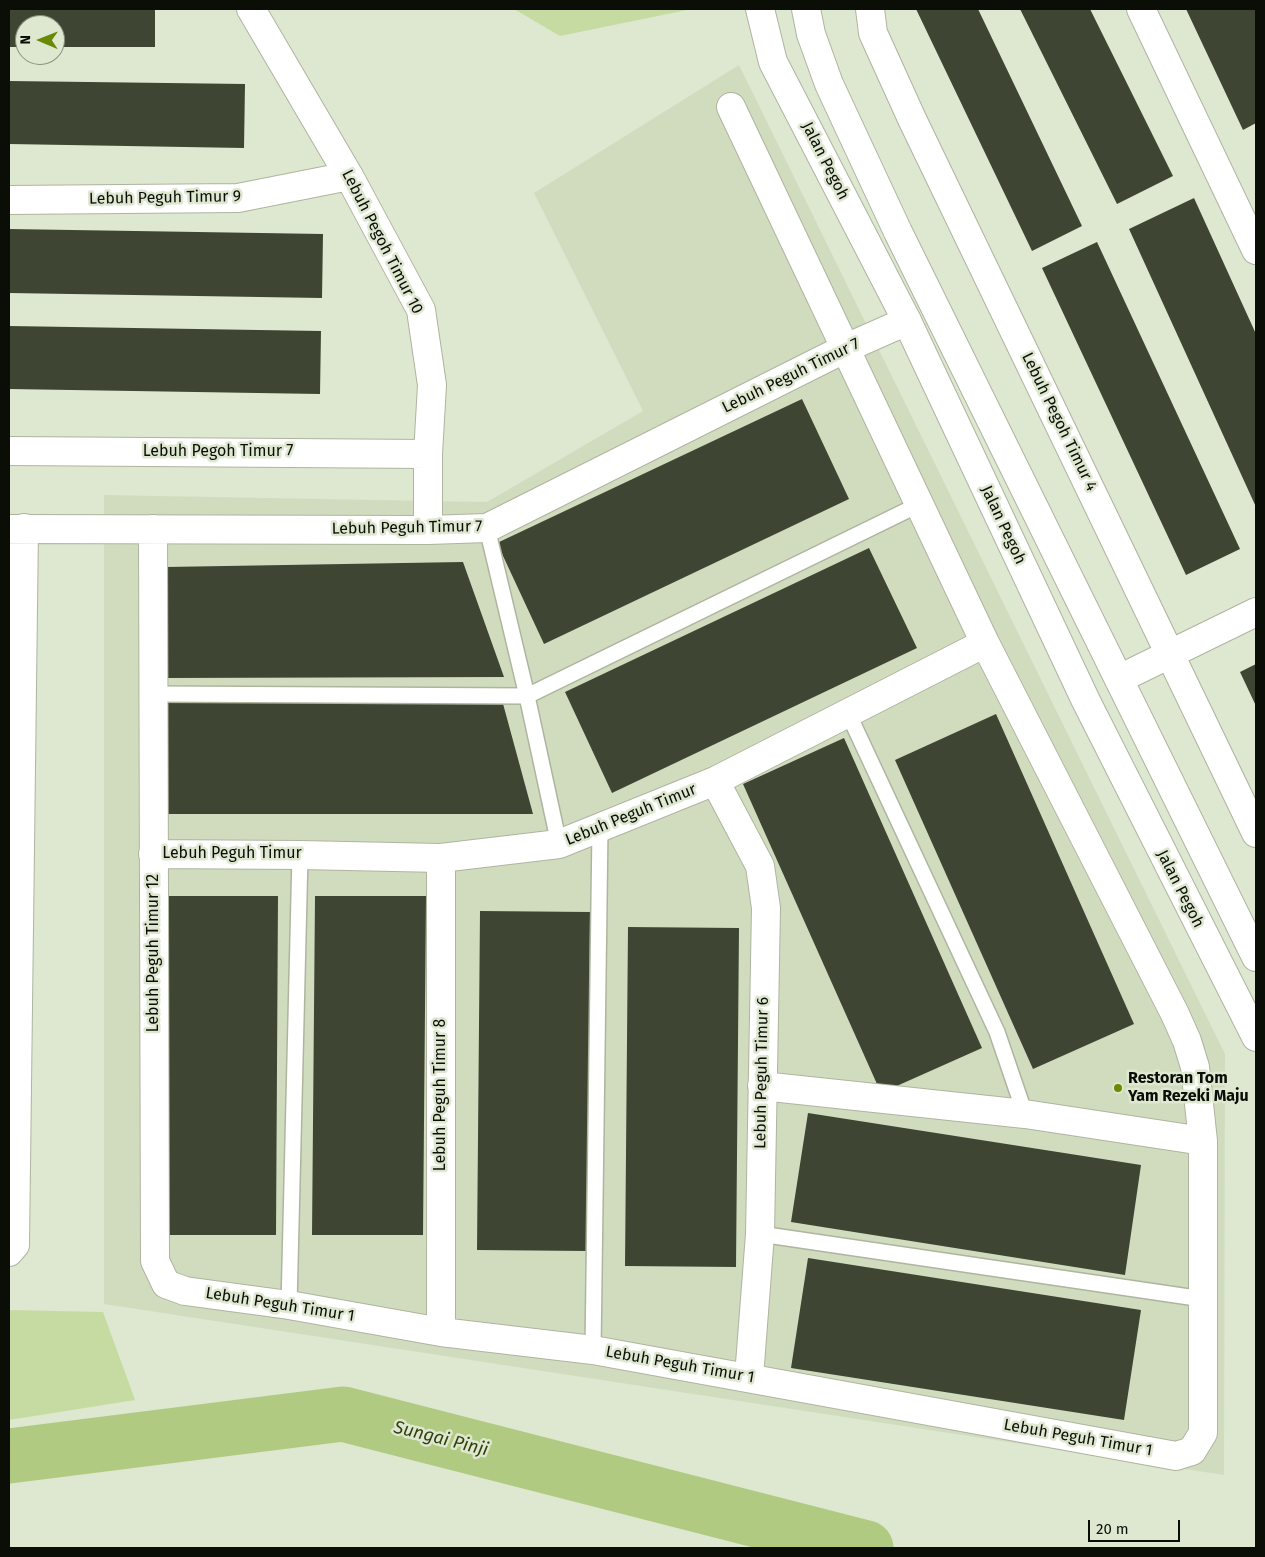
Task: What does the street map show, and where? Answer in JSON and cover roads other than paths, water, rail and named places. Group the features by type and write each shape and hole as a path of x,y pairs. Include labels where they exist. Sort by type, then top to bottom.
{"street":[{"name":"Lebuh Pegoh Timur 10","path":"251,9 349,176 421,310 432,385 428,454 428,530"},
{"name":"Jalan Pegoh","path":"760,9 773,62 907,321 1126,783 1256,1037"},
{"path":"806,9 811,34 830,84 898,232 1256,957"},
{"name":"Lebuh Pegoh Timur 4","path":"870,9 873,33 912,119 1256,833"},
{"path":"1141,9 1256,250"},
{"path":"731,107 985,643 1175,1014 1187,1041 1194,1067 1204,1140 1203,1299"},
{"name":"Lebuh Peguh Timur 9","path":"9,200 238,198 349,176"},
{"path":"898,232 905,272 907,321 964,368"},
{"name":"Lebuh Peguh Timur 7","path":"16,529 428,530 487,528 846,348 907,321"},
{"name":"Lebuh Pegoh Timur 7","path":"9,451 428,454"},
{"path":"12,1248 16,529"},
{"name":"Lebuh Peguh Timur 12","path":"153,529 155,1261 166,1284"},
{"path":"1050,625 1057,628 1065,636 1086,664 1099,674 1119,679 1256,612"},
{"name":"Lebuh Peguh Timur","path":"153,854 441,858 559,844 715,781 985,643"},
{"path":"1119,679 1111,705 1112,720 1127,765 1126,783"},
{"name":"Lebuh Peguh Timur 6","path":"715,781 760,866 766,908 760,1234 749,1377"},
{"name":"Lebuh Peguh Timur 8","path":"441,858 441,1332"},
{"path":"762,1086 1025,1114 1204,1140"},
{"name":"Lebuh Peguh Timur 1","path":"166,1284 185,1291 289,1305 441,1332 593,1350 1176,1456 1192,1451 1204,1433 1203,1299"}],"lane":[{"path":"153,694 527,696 920,504"},
{"path":"487,528 527,696 559,844"},
{"path":"848,713 997,1032 1025,1114"},
{"path":"593,1350 600,828"},
{"path":"289,1305 300,855"},
{"path":"760,1234 1203,1299"}],"waterway":[{"name":"Sungai Pinji","path":"9,1456 343,1414 866,1548"}],"place":[{"name":"Restoran Tom Yam Rezeki Maju","path":"1118,1088"}]}
